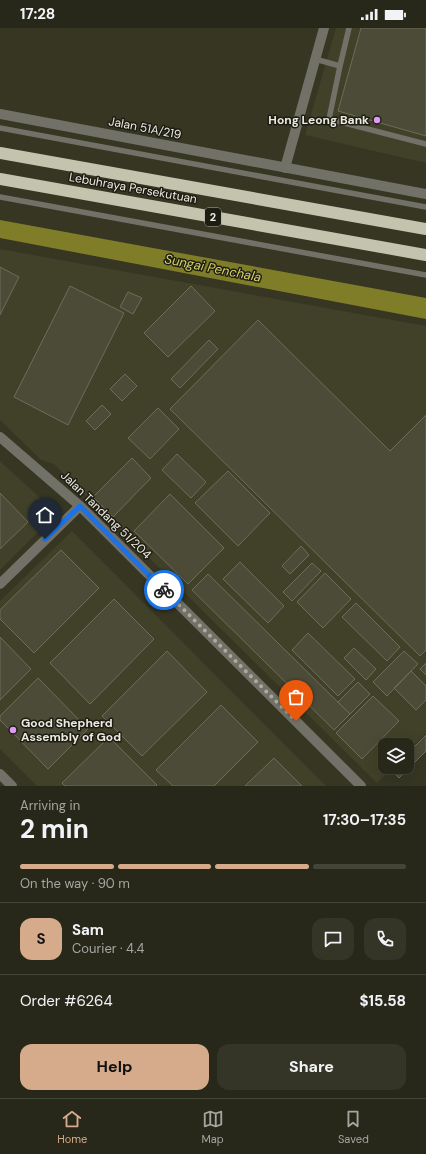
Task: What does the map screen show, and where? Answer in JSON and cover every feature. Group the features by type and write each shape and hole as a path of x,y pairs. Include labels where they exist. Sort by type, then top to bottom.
{"highway":[{"name":"Lebuhraya Persekutuan","path":"0,153 426,229"},
{"name":"Lebuhraya Persekutuan","path":"0,178 426,255"}],"street":[{"path":"285,168 324,28"},
{"name":"Jalan 51A/219","path":"0,114 426,194"},
{"name":"Jalan Tandang 51/204","path":"0,437 80,506 360,786"},
{"path":"0,584 80,506"},
{"path":"0,774 12,786"}],"lane":[{"path":"349,28 328,119 426,144"},
{"path":"315,59 340,66"},
{"path":"0,128 426,207"},
{"path":"0,197 426,275"}],"shaded area":[{"path":"336,28 426,28 426,163 305,135"},
{"path":"0,249 426,326 426,733 414,745 414,738 378,738 378,774 386,774 377,783 54,464 41,460 0,420"},
{"path":"0,461 49,506 50,520 0,570"},
{"path":"72,531 326,786 37,786 0,749 0,601"}],"water":[{"name":"Sungai Penchala","path":"0,220 426,298 426,319 0,238"}],"building":[{"path":"361,28 426,28 426,136 338,111"},
{"path":"0,267 19,277 0,315"},
{"path":"70,286 124,313 68,425 14,397"},
{"path":"191,286 215,311 168,357 144,333"},
{"path":"128,292 142,298 133,314 120,307"},
{"path":"258,320 390,451 426,415 426,650 420,656 170,409"},
{"path":"209,340 218,349 180,388 171,379"},
{"path":"125,374 137,386 122,401 110,389"},
{"path":"102,405 111,414 95,430 86,421"},
{"path":"158,408 179,429 150,459 128,438"},
{"path":"177,454 206,482 191,498 162,470"},
{"path":"132,458 151,478 113,517 93,497"},
{"path":"228,471 270,513 238,546 195,503"},
{"path":"0,493 28,522 0,549"},
{"path":"170,494 224,548 188,584 134,531"},
{"path":"301,546 309,555 290,574 282,566"},
{"path":"61,550 99,588 34,653 0,619 0,610"},
{"path":"240,562 284,606 268,623 223,579"},
{"path":"312,563 321,571 292,601 283,592"},
{"path":"325,573 351,599 323,628 297,602"},
{"path":"208,574 350,714 334,730 192,590"},
{"path":"114,599 154,639 90,704 50,663"},
{"path":"356,603 400,647 387,661 342,617"},
{"path":"308,633 355,679 338,696 292,650"},
{"path":"0,637 31,669 0,700"},
{"path":"354,648 376,669 366,680 344,658"},
{"path":"167,651 207,692 142,756 102,716"},
{"path":"404,651 418,664 387,696 373,682"},
{"path":"426,663 426,675 420,669"},
{"path":"411,671 426,686 426,700 416,710 394,688"},
{"path":"38,678 88,729 48,769 0,720 0,716"},
{"path":"358,682 370,694 350,714 338,702"},
{"path":"373,696 399,721 382,738 378,738 378,743 362,759 336,733"},
{"path":"221,705 258,742 214,786 173,786 156,770"},
{"path":"426,735 426,751 414,763 414,747"},
{"path":"109,737 157,785 156,786 65,786 62,783"},
{"path":"274,758 302,786 245,786"},
{"path":"395,774 403,774 399,778"}],"way so far":[{"path":"164,590 296,721"}],"place":[{"name":"Hong Leong Bank","path":"377,120"},
{"name":"Good Shepherd Assembly of God","path":"13,730"}],"route":[{"path":"45,539 80,506 164,590"}]}
